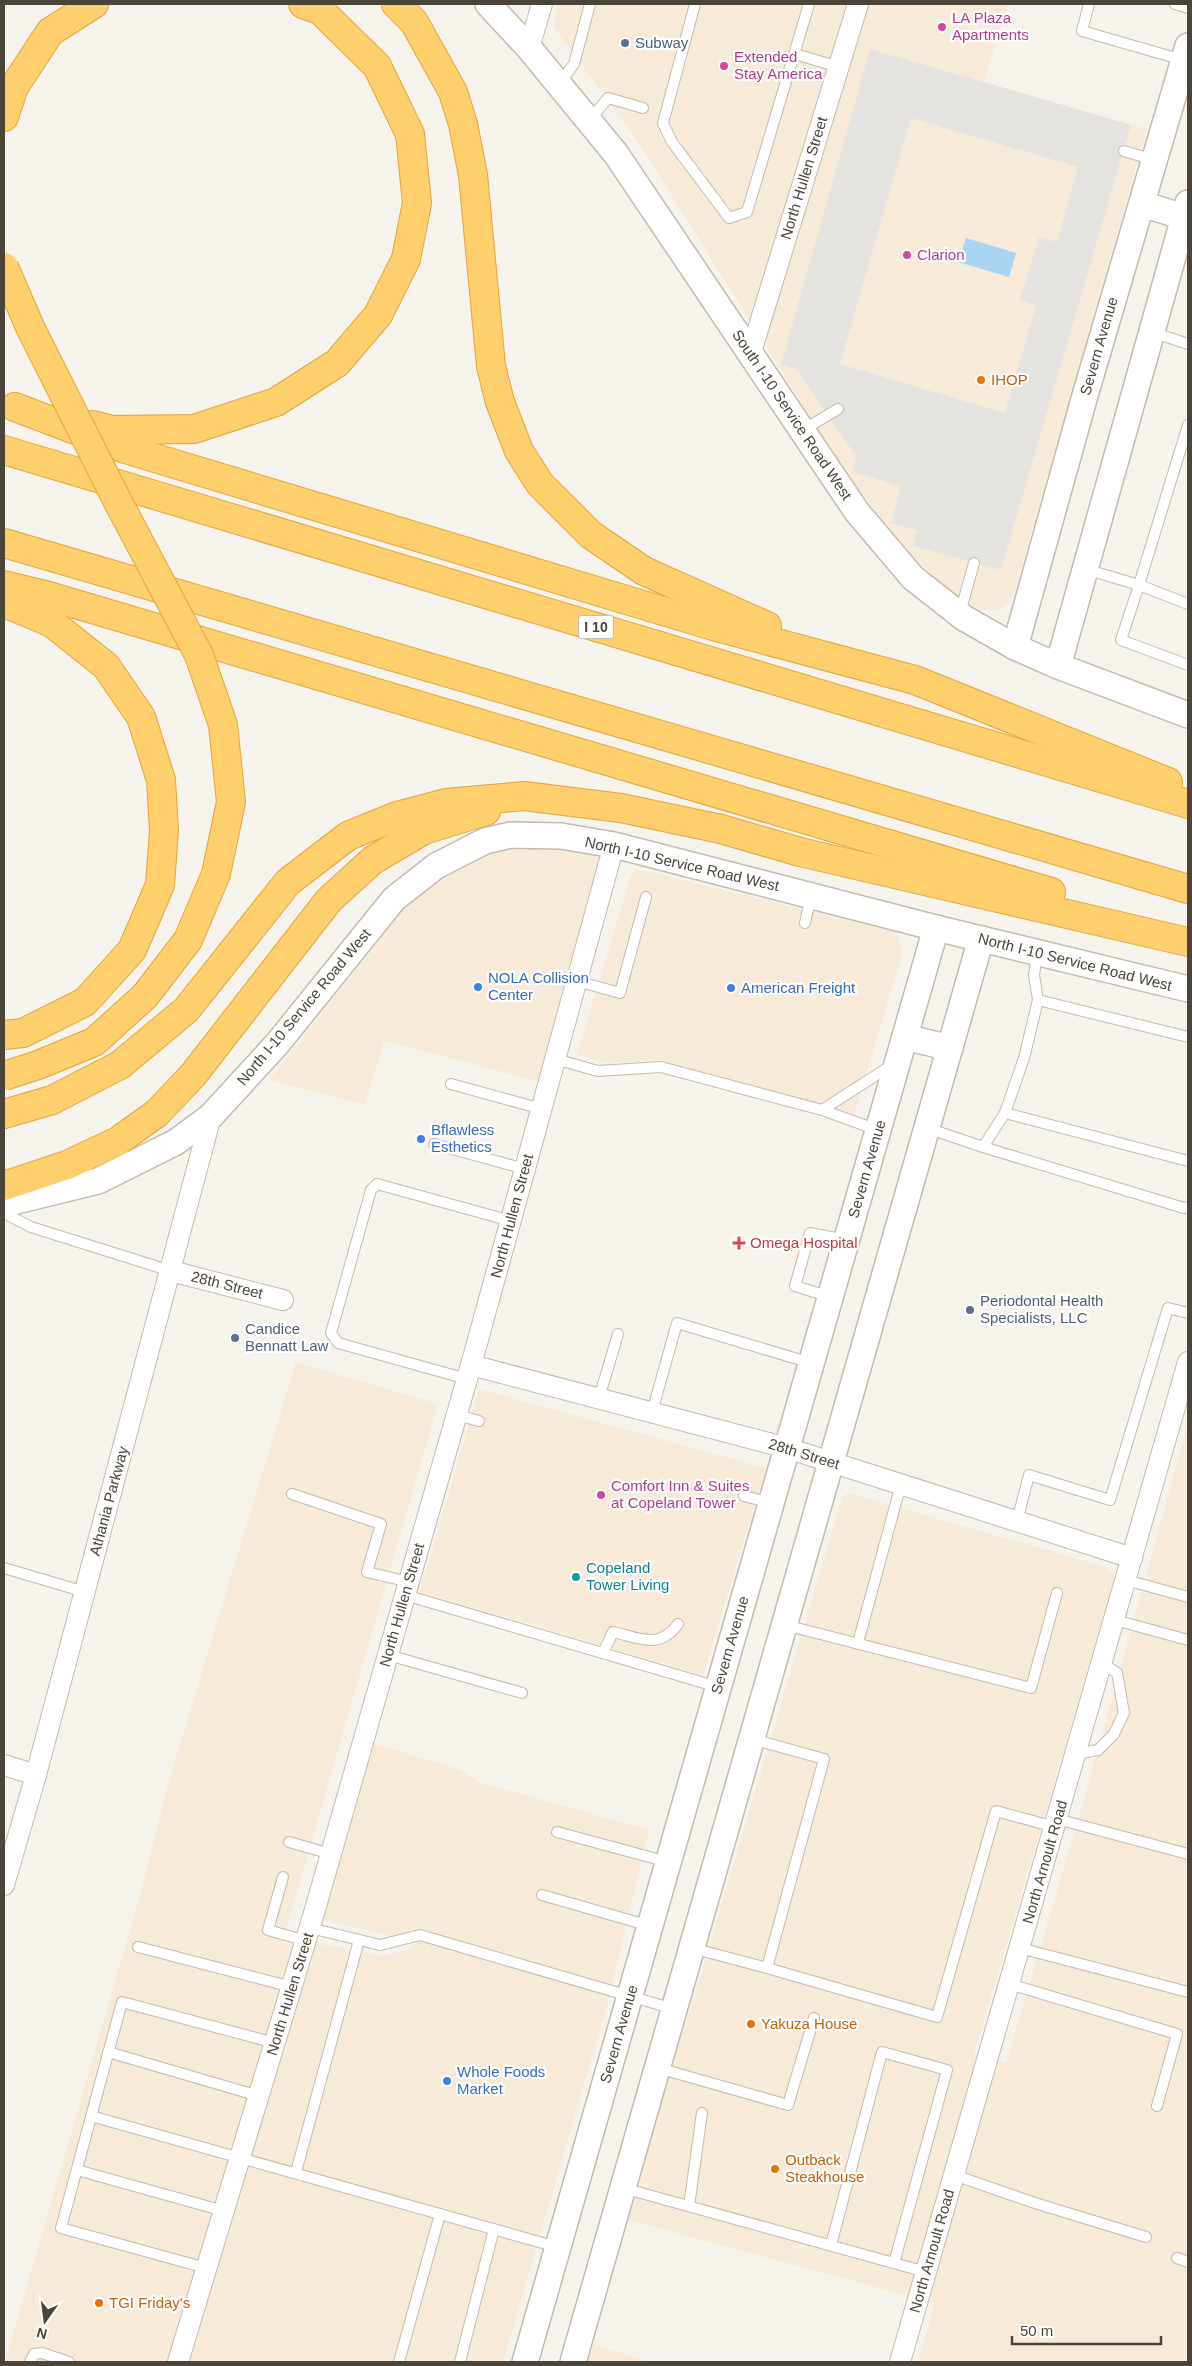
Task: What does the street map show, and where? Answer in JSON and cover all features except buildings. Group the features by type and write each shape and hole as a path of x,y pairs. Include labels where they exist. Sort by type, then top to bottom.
{"highway":[{"path":"4,117 14,87 50,32 94,4"},
{"path":"10,405 113,430 194,429 276,402 337,363 378,315 406,259 417,203 410,134 378,66 320,10 303,4"},
{"path":"396,4 414,22 453,92 463,124 473,175 491,366 500,402 519,451 540,484 591,536 644,571 836,657"},
{"path":"4,268 30,327 104,475 198,655 223,726 231,802 216,874 188,940 145,996 94,1042 38,1065 4,1076"},
{"path":"10,405 125,449 713,626 836,657 914,680 1188,790"},
{"name":"I 10","path":"4,450 1188,804"},
{"path":"4,543 1188,889"},
{"path":"4,585 54,597 1033,887 1188,928"},
{"path":"4,604 52,623 106,666 141,717 161,780 164,831 160,885 132,950 85,1002 23,1033 4,1035"},
{"path":"4,1186 67,1165 118,1141 157,1113 193,1075 329,900 373,860 424,830 501,808 524,796"},
{"path":"4,1114 52,1100 120,1065 186,1010 288,882 348,836 397,816 446,803 524,796 621,808 721,828 800,852 1188,942"}],"street":[{"name":"South I-10 Service Road West","path":"488,4 529,48 616,154 857,512 907,571 960,614 1015,647 1058,666 1188,715"},
{"path":"529,48 542,4"},
{"name":"North Hullen Street","path":"751,352 858,4"},
{"name":"Severn Avenue","path":"1015,647 1084,399 1186,53"},
{"path":"1058,666 1186,210 1142,204"},
{"name":"North I-10 Service Road West","path":"4,1204 98,1181 176,1142 211,1116 276,1044 394,899 436,866 485,841 511,835 561,836 614,845 936,928 1188,989"},
{"name":"North Hullen Street","path":"178,2362 308,1935 457,1415 614,845"},
{"name":"Severn Avenue","path":"525,2362 936,928"},
{"path":"573,2362 981,939"},
{"path":"905,1037 950,1048"},
{"name":"Athania Parkway","path":"4,1885 85,1592 211,1116"},
{"name":"28th Street","path":"171,1271 283,1300"},
{"name":"North Arnoult Road","path":"900,2362 1188,1362"},
{"name":"28th Street","path":"469,1372 599,1398 787,1448 1132,1558"},
{"path":"4,1766 36,1774"}],"lane":[{"path":"559,84 574,64 590,4"},
{"path":"695,4 663,123 672,142 729,218 747,212 795,54 808,4"},
{"path":"1089,4 1082,31 1186,53"},
{"path":"1175,4 1188,8"},
{"path":"795,54 839,67"},
{"path":"589,121 608,98 643,108"},
{"path":"1124,151 1155,160"},
{"path":"1152,332 1188,344"},
{"path":"803,430 838,409"},
{"path":"1188,425 1121,640 1188,664"},
{"path":"960,614 974,563"},
{"path":"1085,569 1139,585 1188,604"},
{"path":"805,922 811,896"},
{"path":"577,981 620,993 646,897"},
{"path":"983,1146 1006,1113 1024,1058 1038,1000 1034,975 1037,952"},
{"path":"1038,1000 1188,1036"},
{"path":"555,1059 598,1071 661,1067 822,1110 878,1130"},
{"path":"822,1110 898,1062"},
{"path":"451,1084 542,1109"},
{"path":"1006,1113 1188,1161"},
{"path":"927,1127 1184,1208 1188,1207"},
{"path":"434,1144 525,1169"},
{"path":"469,1372 338,1342 330,1333 371,1190 377,1184 511,1221"},
{"path":"4,1213 31,1227 171,1271"},
{"path":"830,1297 795,1286 810,1233 846,1240"},
{"path":"1017,1521 1029,1475 1110,1500 1168,1308 1188,1313"},
{"path":"652,1412 677,1323 811,1363"},
{"path":"599,1398 618,1334"},
{"path":"457,1415 479,1422"},
{"path":"858,1644 901,1484"},
{"path":"292,1494 381,1524 367,1572 407,1588 603,1653 718,1687"},
{"path":"744,1496 771,1503"},
{"path":"4,1568 85,1592"},
{"path":"1126,1580 1188,1597"},
{"path":"784,1624 1031,1688 1057,1593"},
{"path":"1115,1620 1188,1640"},
{"path":"603,1653 613,1632 652,1641 669,1636 678,1624"},
{"path":"388,1654 522,1693"},
{"path":"1076,1754 1098,1750 1114,1734 1124,1713 1117,1673 1102,1663"},
{"path":"752,1739 824,1759 767,1968"},
{"path":"692,1948 937,2017 996,1811 1188,1854"},
{"path":"557,1832 668,1862"},
{"path":"289,1842 331,1854"},
{"path":"283,1877 268,1930 359,1940 380,1945 420,1935 674,2009"},
{"path":"542,1896 650,1926"},
{"path":"296,2172 359,1940"},
{"path":"138,1947 292,1987"},
{"path":"1020,1948 1188,1992"},
{"path":"1009,1984 1177,2034 1157,2106"},
{"path":"206,2268 61,2228 122,2002 275,2043"},
{"path":"657,2068 788,2105 814,2018"},
{"path":"108,2052 259,2096"},
{"path":"831,2245 882,2052 947,2070 894,2263"},
{"path":"689,2206 702,2113"},
{"path":"91,2116 558,2247"},
{"path":"77,2170 224,2211"},
{"path":"954,2175 1035,2203 1146,2237"},
{"path":"623,2188 926,2272"},
{"path":"399,2362 440,2214"},
{"path":"460,2362 494,2229"},
{"path":"1177,2258 1188,2262"},
{"path":"30,2362 34,2354 42,2353 68,2362"}],"shaded area":[{"path":"558,4 1008,4 984,82 1147,129 1014,593 1001,610 980,610 944,589 888,527 838,462 640,145 553,26"},
{"path":"870,49 1131,125 1001,570 913,546 917,530 891,523 901,486 853,472 856,456 797,370 781,365","holes":["911,118 1078,167 1057,242 1039,237 1020,300 1036,305 1005,413 840,364"]},
{"path":"553,844 598,852 599,860 538,1081 384,1041 365,1105 269,1080 404,909 430,885 457,867 490,853 521,846"},
{"path":"637,869 895,932 903,952 854,1114 660,1060 609,1063 577,1055 631,875"},
{"path":"296,1362 438,1404 282,1944 330,1945 384,1956 412,1948 418,1928 392,1936 321,1919 373,1743 461,1770 479,1782 649,1830 607,2006 503,2362 5,2362 139,1899 168,1784"},
{"path":"479,1389 766,1468 703,1675 420,1592"},
{"path":"1188,1424 1188,2362 918,2362 935,2303 624,2219 700,1977 842,1498 848,1493 1082,1560 1106,1568 1115,1576 974,2055 1006,2063 1085,1796"},
{"path":"591,2344 651,2362 586,2362"}],"water":[{"path":"966,238 1016,253 1009,277 958,262"}],"place":[{"name":"LA Plaza Apartments","path":"942,27"},
{"name":"Subway","path":"625,43"},
{"name":"Extended Stay America","path":"724,66"},
{"name":"Clarion","path":"907,255"},
{"name":"IHOP","path":"981,380"},
{"name":"NOLA Collision Center","path":"478,987"},
{"name":"American Freight","path":"731,988"},
{"name":"Bflawless Esthetics","path":"421,1139"},
{"name":"Omega Hospital","path":"739,1243"},
{"name":"Periodontal Health Specialists, LLC","path":"970,1310"},
{"name":"Candice Bennatt Law","path":"235,1338"},
{"name":"Comfort Inn & Suites at Copeland Tower","path":"601,1495"},
{"name":"Copeland Tower Living","path":"576,1577"},
{"name":"Yakuza House","path":"751,2024"},
{"name":"Whole Foods Market","path":"447,2081"},
{"name":"Outback Steakhouse","path":"775,2169"},
{"name":"TGI Friday's","path":"99,2303"}]}
